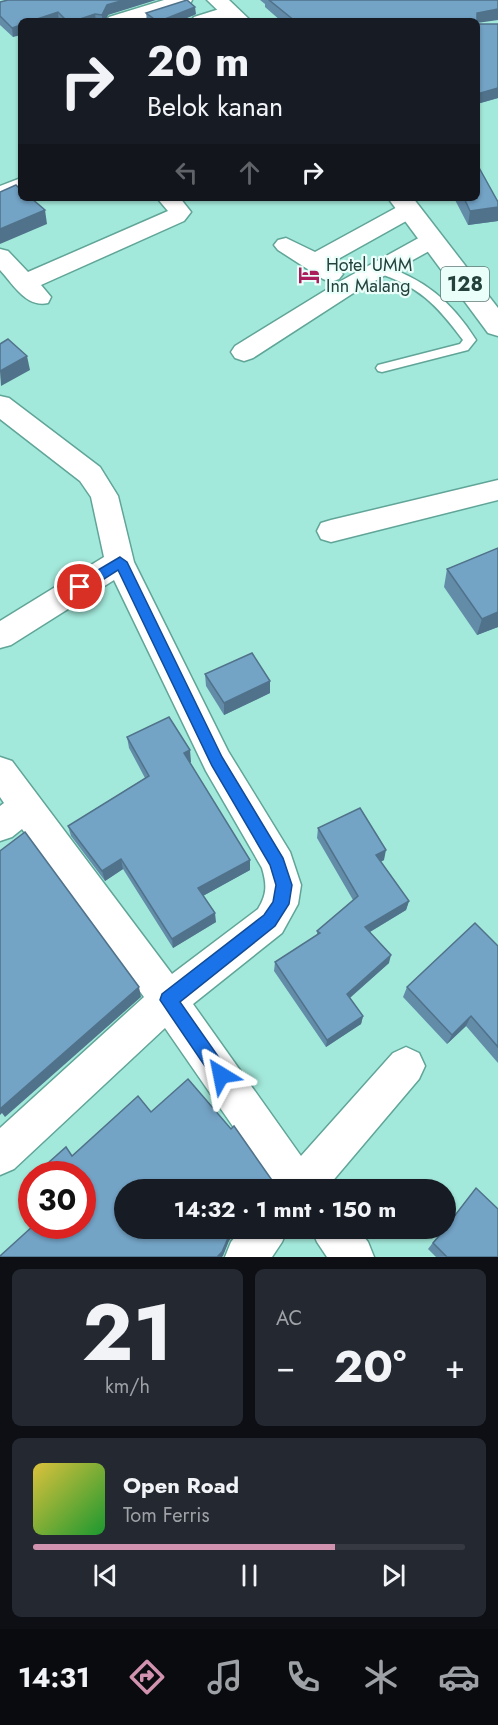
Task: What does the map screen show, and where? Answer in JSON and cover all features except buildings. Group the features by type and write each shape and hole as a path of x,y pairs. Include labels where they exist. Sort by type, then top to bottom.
{"main road":[{"path":"404,204 432,240"},
{"name":"128","path":"432,240 498,327"}],"street":[{"path":"126,18 183,0"},
{"path":"209,18 229,11"},
{"path":"0,194 18,186"},
{"path":"0,256 32,290 111,243 176,216 180,212 171,201"},
{"path":"315,262 404,204"},
{"path":"244,352 347,287 432,240"},
{"path":"286,245 315,262 347,287"},
{"path":"0,405 90,474 104,496 120,562 217,761 278,863 284,885 281,904 270,921 168,1000 0,1155"},
{"path":"331,531 498,490"},
{"path":"0,636 120,562"},
{"path":"0,771 13,816 168,1000 293,1179"},
{"path":"309,1179 405,1066"},
{"path":"246,1257 259,1239"},
{"path":"339,1239 353,1257"}],"lane":[{"path":"379,269 417,284 428,293 470,340 464,347 382,369"}],"place":[{"name":"Hotel UMM Inn Malang","path":"309,275"}],"route":[{"path":"80,587 120,562 217,761 278,863 284,885 281,904 270,921 168,1000 221,1075"}]}
